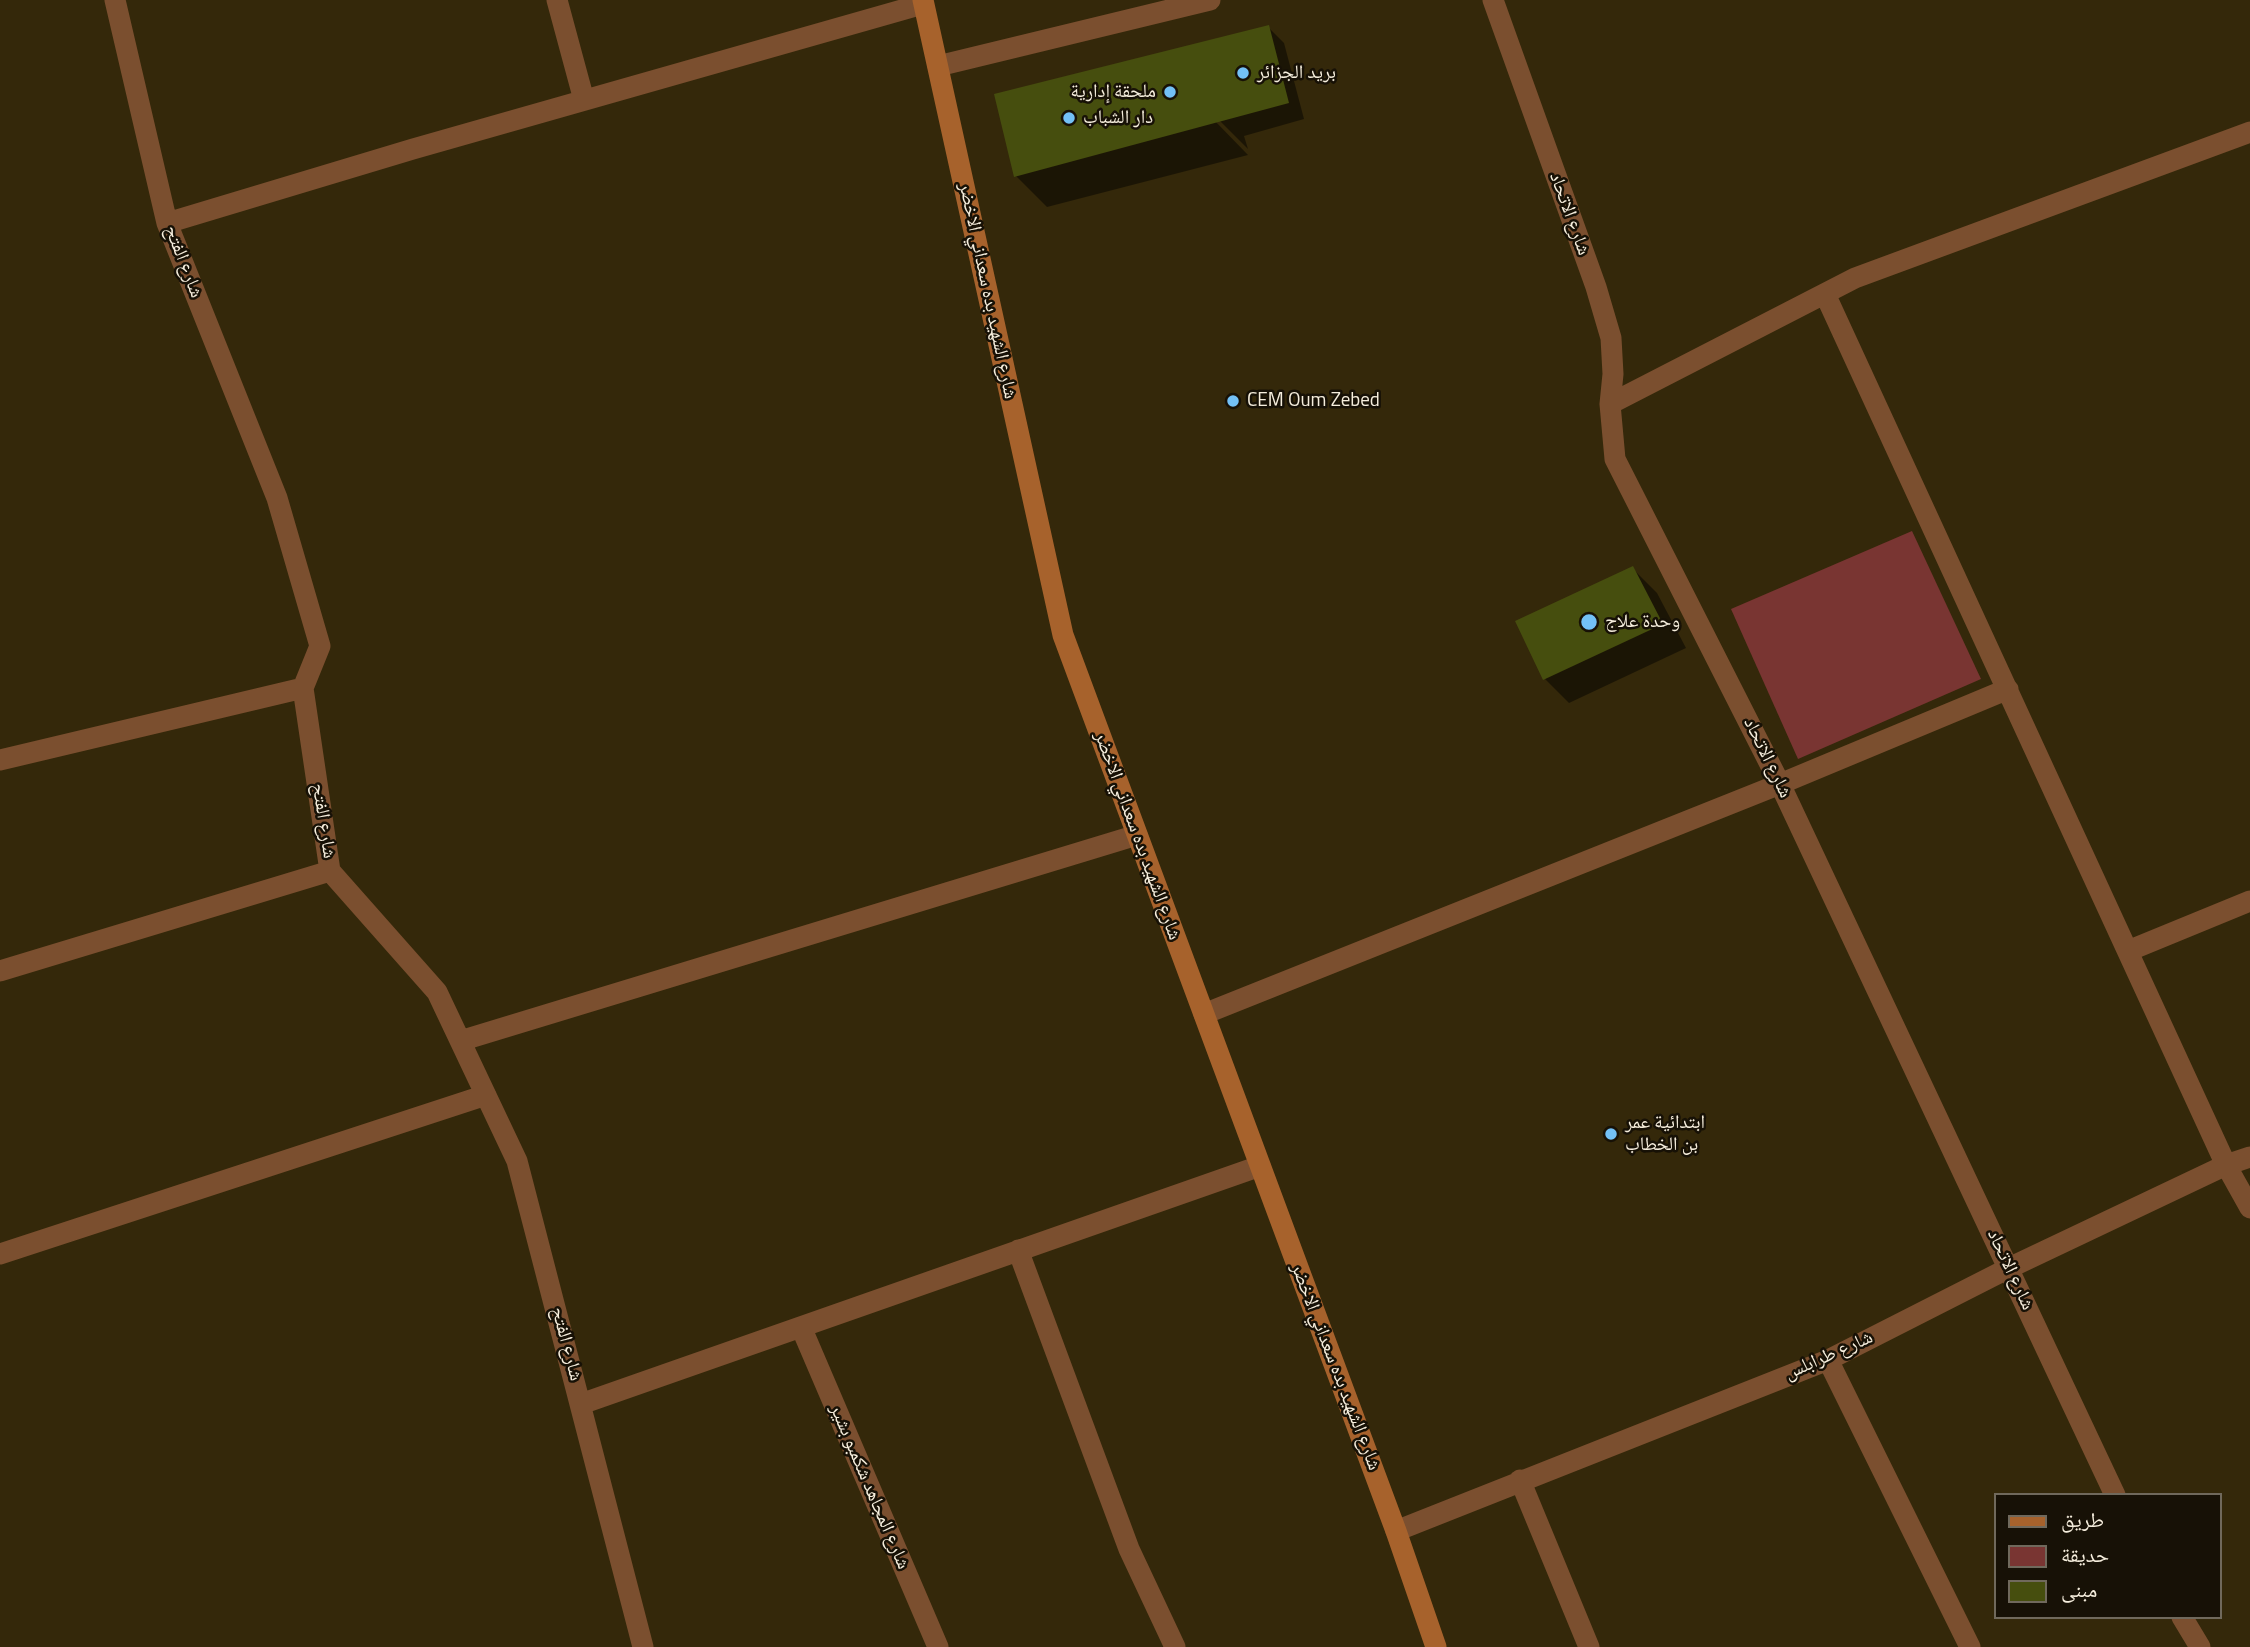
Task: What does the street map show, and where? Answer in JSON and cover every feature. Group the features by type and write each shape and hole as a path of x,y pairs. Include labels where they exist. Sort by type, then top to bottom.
{"main road":[{"name":"شارع الشهيد بده سعداني الاخضر","path":"923,2 1063,635 1396,1531 1436,1647"}],"street":[{"name":"شارع الفتح","path":"115,0 167,223 281,510 320,646 303,688 330,871 437,992 517,1161 643,1647"},
{"path":"557,0 584,100"},
{"path":"938,66 1210,0"},
{"name":"شارع الاتحاد","path":"1493,0 1611,338 1614,374 1610,404 1615,459 1780,784 2114,1493"},
{"path":"167,223 923,2"},
{"path":"1610,404 1856,278 2250,132"},
{"path":"1825,294 2226,1166 2250,1208"},
{"path":"0,760 303,688"},
{"path":"1204,1014 1780,784 2008,689"},
{"path":"460,1041 1137,835"},
{"path":"0,971 330,871"},
{"path":"2127,951 2250,901"},
{"path":"0,1254 486,1095"},
{"name":"شارع طرابلس","path":"1396,1531 1828,1360 2009,1268 2250,1157"},
{"path":"581,1404 1260,1166"},
{"path":"1018,1250 1129,1549 1175,1647"},
{"name":"شارع المجاهد شكمبو بشير","path":"801,1327 938,1647"},
{"path":"1828,1360 1970,1647"},
{"path":"1520,1480 1589,1647"},
{"path":"2183,1619 2200,1647"}],"green space":[{"path":"1912,531 1981,679 1798,759 1731,609"}],"building":[{"path":"1269,25 1289,103 1014,177 994,94"},
{"name":"وحدة علاج","path":"1633,566 1663,624 1543,680 1515,621"}],"place":[{"name":"بريد الجزائر","path":"1243,73"},
{"name":"ملحقة إدارية","path":"1170,92"},
{"name":"دار الشباب","path":"1069,118"},
{"name":"CEM Oum Zebed","path":"1233,401"},
{"name":"وحدة علاج","path":"1589,622"},
{"name":"ابتدائية عمر بن الخطاب","path":"1611,1134"}]}
